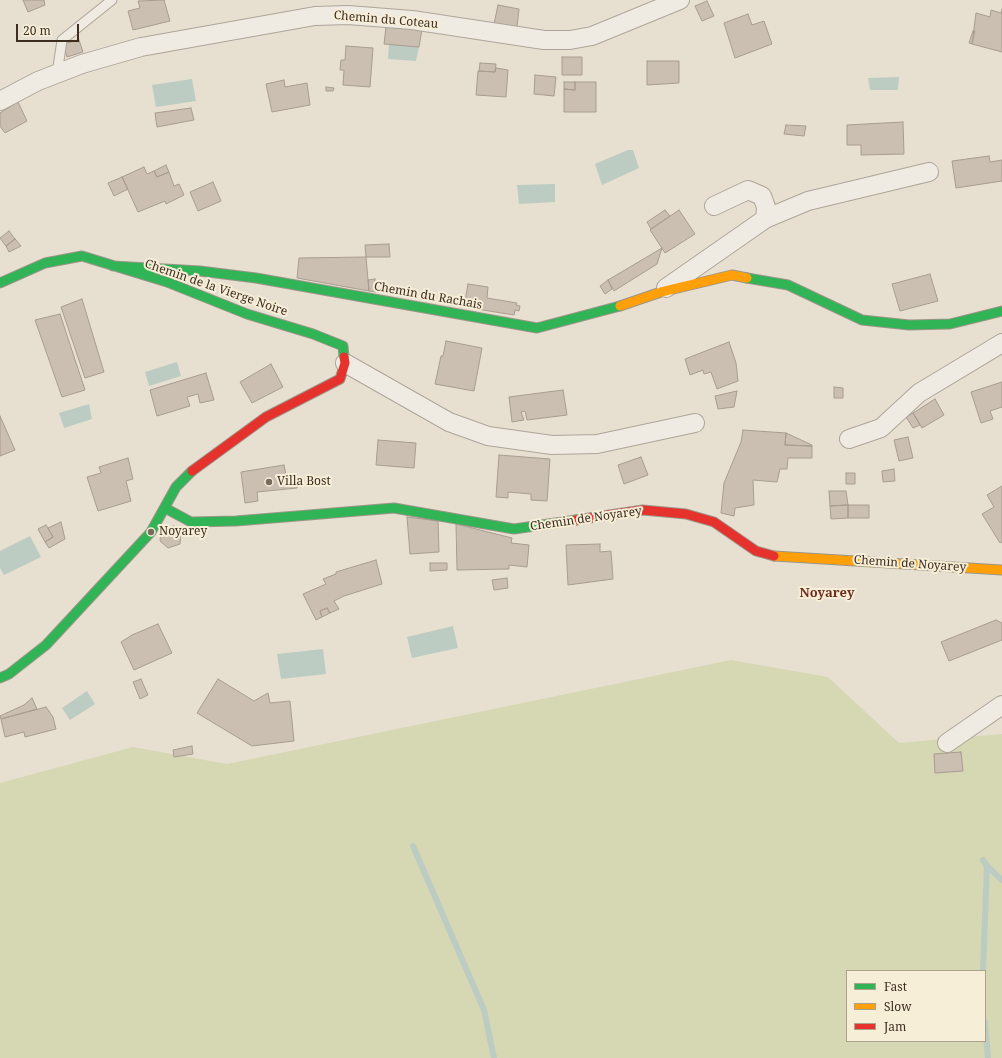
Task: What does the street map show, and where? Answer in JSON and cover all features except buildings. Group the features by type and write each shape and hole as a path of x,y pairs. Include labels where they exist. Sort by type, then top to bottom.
{"street":[{"name":"Chemin du Coteau","path":"0,101 38,81 82,64 141,47 315,16 348,15 412,20 544,40 570,40 592,36 680,0"},
{"path":"662,292 765,219 808,201 929,172"},
{"path":"714,206 748,190 762,196 766,207 765,219"},
{"name":"Chemin de la Vierge Noire","path":"0,283 45,262 82,256 167,282 247,314 312,334 343,346 345,363"},
{"name":"Chemin du Rachais","path":"113,266 200,271 256,278 538,328 622,305 662,292 732,275 788,285 862,320 909,325 950,324 990,312 1002,311"},
{"path":"849,439 881,428 920,393 1002,343"},
{"path":"0,678 9,674 46,645 151,532 176,487 198,465 266,417 340,379 345,363 449,422 488,436 552,445 597,444 695,423"},
{"name":"Chemin de Noyarey","path":"165,508 191,522 236,521 394,508 514,529 643,510 686,514 714,522 756,551 771,556 1002,570"},
{"path":"947,743 1002,705"}],"lane":[{"path":"57,74 62,40 112,0"}],"green space":[{"path":"731,660 828,677 899,743 1002,734 1002,1058 0,1058 0,783 133,747 227,764"}],"shaded area":[{"path":"389,44 419,47 416,61 388,59"},
{"path":"899,77 898,90 870,90 868,78"},
{"path":"192,79 196,101 156,107 152,85"},
{"path":"628,150 633,150 639,168 602,185 595,164"},
{"path":"555,184 555,202 519,204 517,185"},
{"path":"177,362 181,376 149,386 145,372"},
{"path":"89,404 92,419 64,428 59,413"},
{"path":"30,536 41,557 4,575 0,568 0,551"},
{"path":"453,626 458,648 412,658 407,637"},
{"path":"323,649 326,674 281,679 277,654"},
{"path":"87,691 95,704 70,720 62,708"}],"waterway":[{"path":"413,846 484,1010 494,1058"},
{"path":"983,860 987,866 983,970"},
{"path":"987,866 1002,880"},
{"path":"986,1034 988,1058"}],"traffic: fast":[{"path":"0,283 45,263 82,256 167,282 247,314 313,334 343,346 344,357"},
{"path":"113,266 200,271 256,278 537,328 620,306"},
{"path":"747,278 788,285 862,320 909,325 950,324 1002,311"},
{"path":"0,678 9,674 46,645 151,532 176,487 192,471"},
{"path":"165,508 191,522 236,521 394,508 514,529 576,520"}],"traffic: slow":[{"path":"620,306 661,292 732,275 747,278"},
{"path":"774,556 1002,570"}],"traffic: jam":[{"path":"192,471 266,417 340,379 345,363 344,357"},
{"path":"576,520 643,510 686,514 714,522 756,551 774,556"}],"place":[{"name":"Villa Bost","path":"269,482"},
{"name":"Noyarey","path":"151,532"}],"district":[{"name":"Noyarey","path":"827,593"}]}
